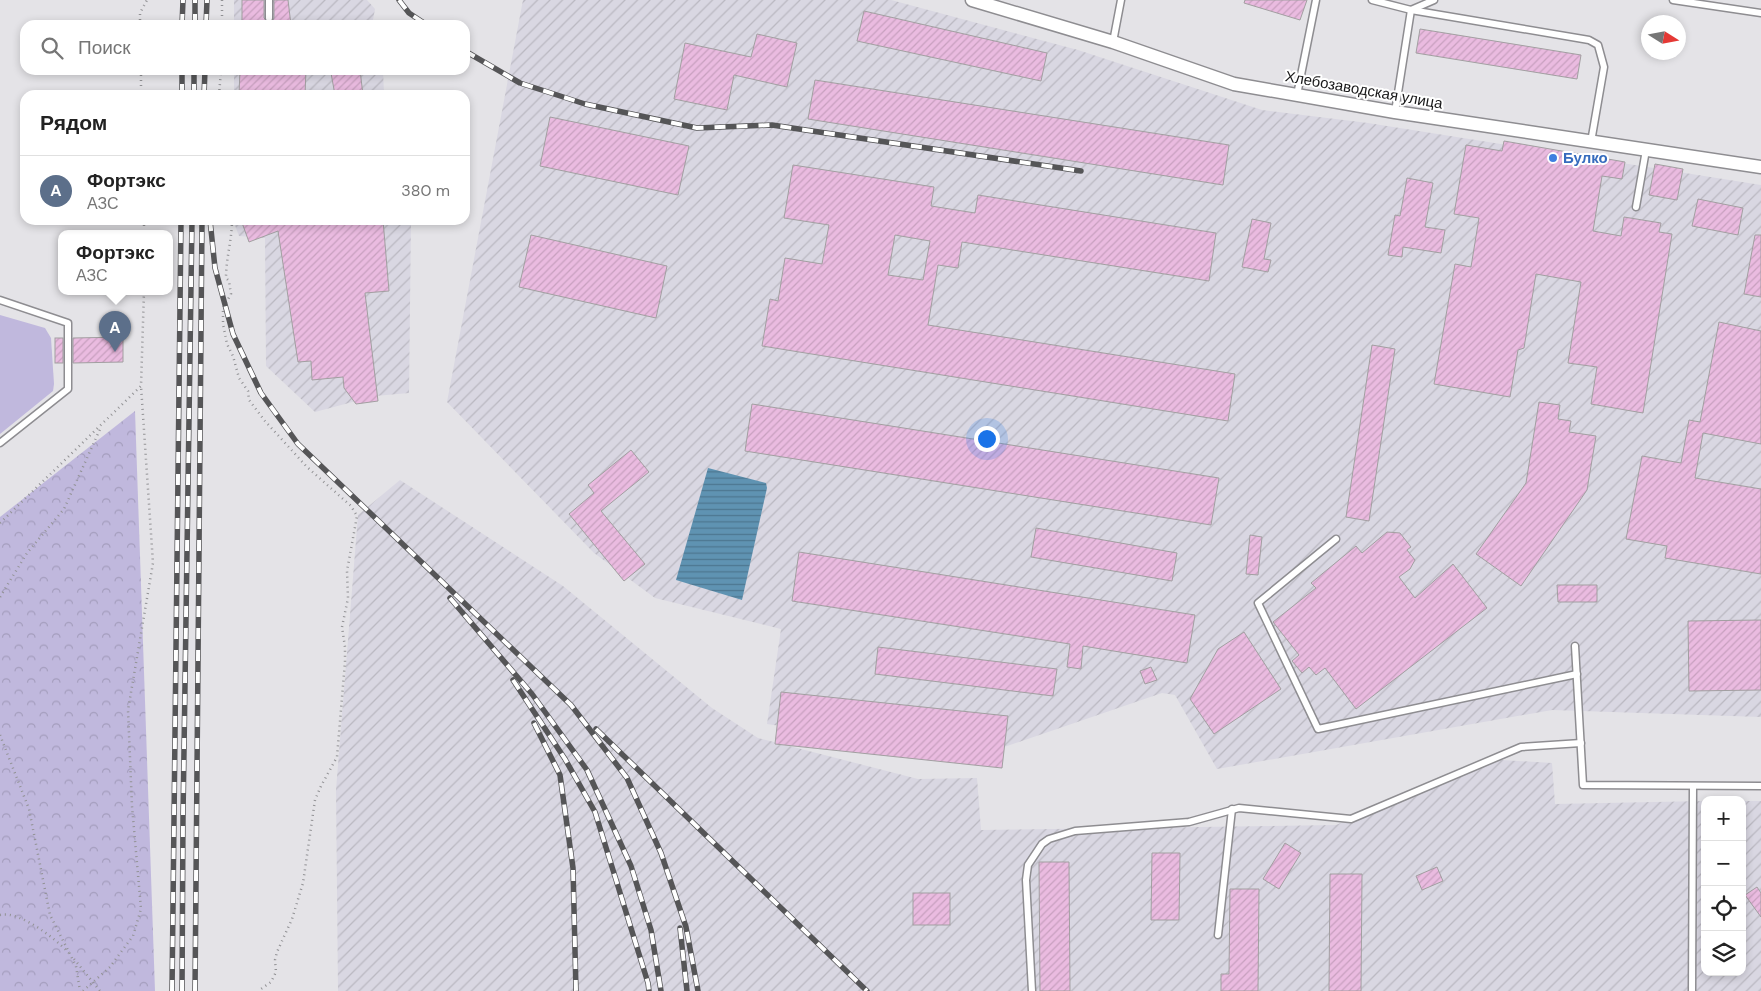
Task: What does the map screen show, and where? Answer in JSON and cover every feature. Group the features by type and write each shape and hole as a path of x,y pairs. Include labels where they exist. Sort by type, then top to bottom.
{"street":[{"name":"Хлебозаводская улица","path":"972,0 1113,42 1234,84 1395,112 1761,167"}],"lane":[{"path":"269,0 269,18"},
{"path":"1113,42 1121,0"},
{"path":"1297,95 1316,0"},
{"path":"1372,0 1412,10 1588,40 1598,45 1604,67 1591,142"},
{"path":"1412,10 1434,0"},
{"path":"1673,0 1761,13"},
{"path":"1395,112 1412,10"},
{"path":"1636,207 1646,150"},
{"path":"0,300 68,323 68,389 0,442"},
{"path":"1336,539 1258,603 1318,729 1577,674"},
{"path":"1576,646 1583,785 1761,786"},
{"path":"1032,991 1026,880 1028,865 1042,844 1049,839 1075,831 1189,822 1239,808 1351,818 1521,747 1580,743"},
{"path":"1692,991 1693,786"},
{"path":"1218,935 1232,810"}],"path":[{"path":"140,20 140,13 146,0"},
{"path":"222,0 222,20"},
{"path":"141,75 142,90"},
{"path":"220,90 221,75"},
{"path":"232,225 230,251 226,263 226,278 229,281 230,294 223,308 223,324 227,344 233,356 239,378 248,391 249,400 265,421 307,467 351,506 357,516 347,571 348,598 342,627 345,662 337,757 315,800 303,883 292,920 277,952 275,960 276,972 271,982 258,991"},
{"path":"0,735 29,809 50,914 76,966 81,991 110,968 133,936 140,910 132,806 128,710 153,564 141,386 144,295"},
{"path":"0,523 102,426 141,386"},
{"path":"0,597 27,553 64,509 102,426"},
{"path":"0,915 12,914 52,938 71,955 100,991"}],"shaded area":[{"path":"234,0 367,0 375,9 373,20 234,20"},
{"path":"523,0 891,0 1078,50 1262,110 1368,123 1761,185 1761,717 1552,710 1217,769 1175,695 1162,693 978,756 767,724 781,629 655,598 594,553 447,402"},
{"path":"234,75 383,75 384,90 234,90"},
{"path":"235,225 411,225 409,393 375,396 315,412 266,366 265,238 239,236"},
{"path":"400,480 563,586 712,708 758,738 918,779 977,778 981,830 1336,825 1486,759 1552,763 1555,804 1701,801 1701,976 1746,976 1746,801 1761,801 1761,991 338,991 336,790 358,515"}],"green space":[{"path":"0,315 45,328 51,338 54,384 53,391 0,434"},
{"path":"135,411 155,991 0,991 0,517"}],"water":[{"path":"708,468 766,483 767,488 742,600 676,580"}],"building":[{"path":"242,0 264,0 264,18 266,20 242,20"},
{"path":"274,0 288,0 290,20 273,20"},
{"path":"1245,0 1307,0 1300,20 1244,3"},
{"path":"864,11 1047,53 1041,81 857,41"},
{"path":"1420,29 1581,55 1577,79 1416,53"},
{"path":"757,34 797,43 787,87 734,75 727,110 674,99 685,43 751,57"},
{"path":"240,75 306,75 305,90 239,90"},
{"path":"331,75 361,75 362,90 334,90"},
{"path":"815,80 1229,145 1223,185 808,119"},
{"path":"550,117 689,146 678,195 540,166"},
{"path":"1504,141 1625,162 1622,179 1602,176 1593,231 1621,236 1624,217 1661,223 1659,232 1672,234 1643,413 1591,404 1597,367 1568,363 1581,282 1536,274 1524,348 1518,350 1510,397 1434,384 1455,264 1471,267 1479,218 1454,214 1466,145 1502,151"},
{"path":"1655,164 1683,169 1677,200 1649,195"},
{"path":"793,165 934,187 931,206 975,213 978,195 1216,233 1209,281 962,242 958,268 938,265 928,325 1235,374 1228,421 762,346 770,299 778,301 785,258 822,264 829,225 784,218","holes":["895,235 930,241 923,280 888,275"]},
{"path":"1407,178 1433,183 1425,227 1445,230 1441,253 1403,247 1402,257 1388,255 1395,215 1400,216"},
{"path":"1698,199 1743,208 1738,235 1692,226"},
{"path":"1252,219 1271,223 1264,259 1271,260 1268,272 1242,267"},
{"path":"243,225 383,225 389,291 365,293 378,401 356,404 344,388 343,377 312,380 311,361 298,362 278,231 249,242"},
{"path":"531,235 667,266 656,318 519,287"},
{"path":"1755,235 1761,235 1761,297 1744,294"},
{"path":"1719,322 1761,331 1761,444 1703,433 1695,478 1761,489 1761,574 1665,558 1667,546 1626,539 1642,456 1681,463 1689,420 1700,422"},
{"path":"123,337 123,362 73,363 73,338"},
{"path":"55,338 63,338 63,363 55,363"},
{"path":"1372,345 1395,349 1369,521 1346,517"},
{"path":"1539,402 1560,405 1558,419 1571,421 1569,432 1596,436 1587,490 1521,586 1476,554 1526,483"},
{"path":"752,404 1219,478 1211,525 745,451"},
{"path":"631,450 649,472 601,511 645,564 624,581 569,514 594,493 588,485"},
{"path":"1036,528 1177,553 1172,581 1031,557"},
{"path":"1387,532 1400,533 1411,547 1407,550 1415,560 1410,569 1399,577 1415,598 1453,564 1487,608 1356,709 1325,668 1316,675 1309,667 1302,673 1292,661 1299,655 1273,622 1316,588 1311,583 1356,546 1362,553"},
{"path":"1250,535 1262,537 1258,575 1246,574"},
{"path":"799,552 1195,615 1187,663 1083,646 1081,669 1067,667 1070,644 792,601"},
{"path":"1557,585 1597,585 1597,602 1558,602"},
{"path":"1761,620 1761,690 1689,691 1688,621"},
{"path":"1244,632 1281,689 1214,734 1190,699 1218,649"},
{"path":"878,647 1057,669 1053,696 875,674"},
{"path":"1151,667 1157,680 1145,684 1140,671"},
{"path":"781,692 1008,716 1002,768 775,744"},
{"path":"1285,843 1301,853 1279,889 1263,879"},
{"path":"1152,853 1180,853 1179,920 1151,920"},
{"path":"1039,862 1069,862 1070,991 1040,991"},
{"path":"1437,867 1443,881 1422,890 1416,876"},
{"path":"1330,874 1362,874 1361,991 1329,991"},
{"path":"1757,887 1761,893 1761,917 1746,896 1746,894"},
{"path":"1230,889 1259,889 1258,991 1221,991 1221,974 1229,974"},
{"path":"913,893 950,893 950,925 913,925"}],"railway":[{"path":"182,20 183,0"},
{"path":"195,0 195,20"},
{"path":"206,20 207,0"},
{"path":"399,0 409,13 420,20"},
{"path":"470,54 520,83 585,104 697,128 772,125 1081,171"},
{"path":"182,75 182,90"},
{"path":"194,75 194,90"},
{"path":"204,90 205,75"},
{"path":"172,991 181,225"},
{"path":"182,991 192,225"},
{"path":"195,991 202,225"},
{"path":"211,225 215,268 233,334 261,393 298,444 571,705 627,778 661,853 686,927 698,991"},
{"path":"450,598 532,694 587,770 631,866 651,930 661,991"},
{"path":"513,680 565,759 595,812 649,991"},
{"path":"534,723 560,775 573,868 576,991"},
{"path":"596,729 867,991"},
{"path":"680,928 687,991"}],"place":[{"name":"Булко","path":"1553,158"},
{"name":"Фортэкс","path":"115,352"}]}
